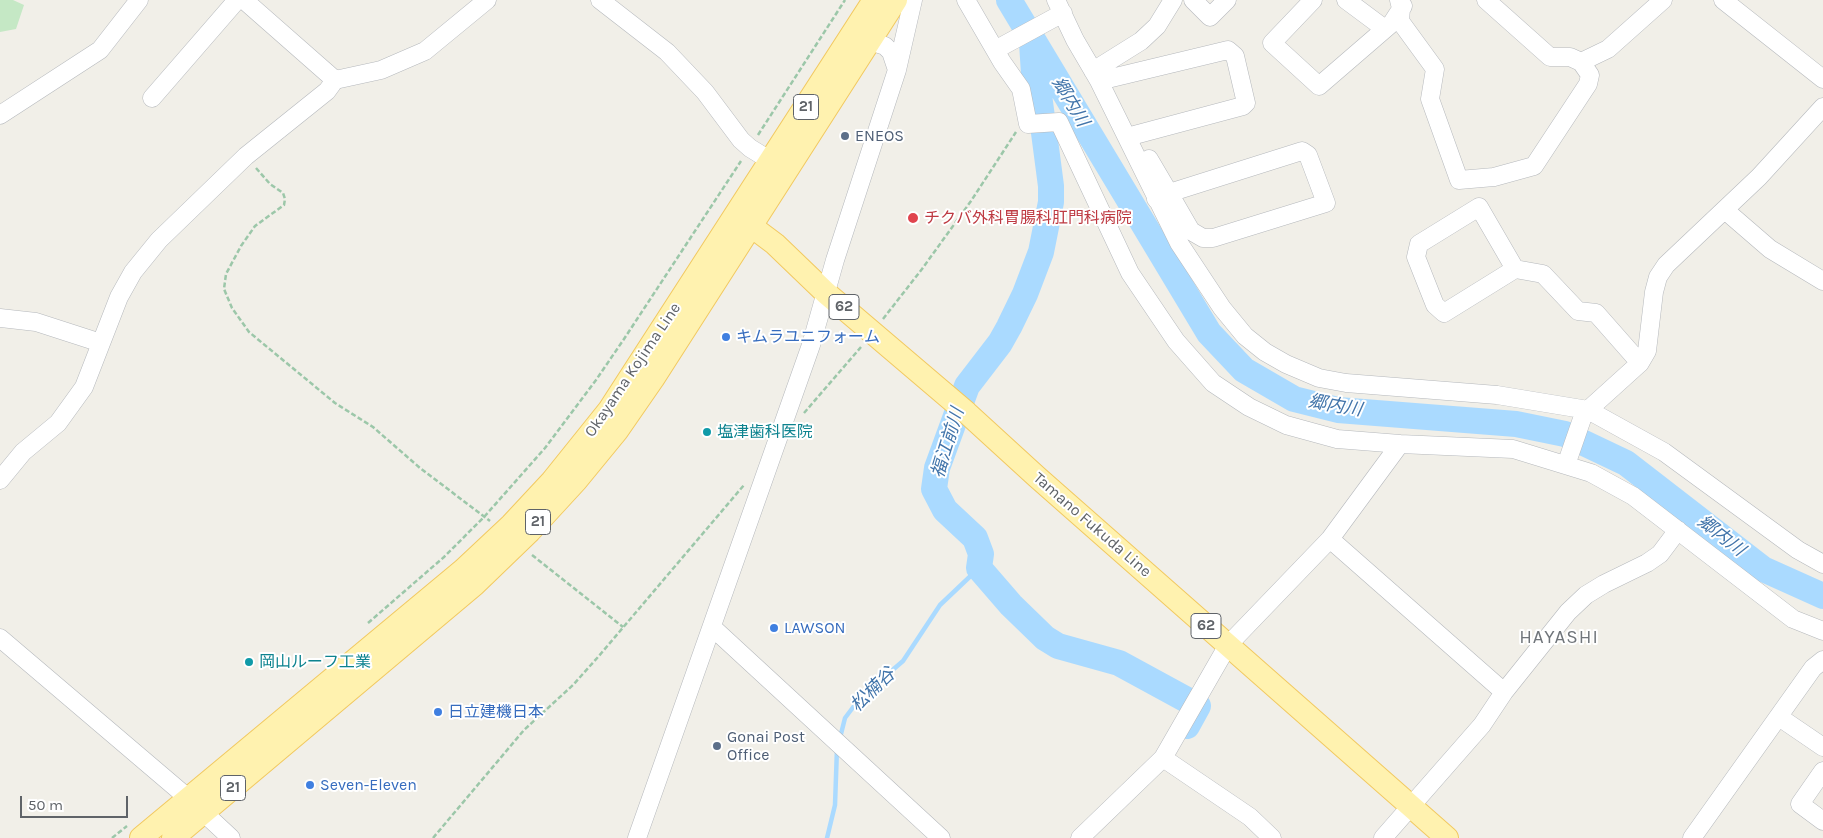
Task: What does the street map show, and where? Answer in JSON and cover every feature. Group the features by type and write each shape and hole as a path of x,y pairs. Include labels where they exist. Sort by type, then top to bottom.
{"main road":[{"name":"Okayama Kojima Line","path":"141,838 196,805 474,585 552,481 609,410 744,220 807,122 874,0"},
{"name":"Okayama Kojima Line","path":"744,220 771,160 807,122 870,41 896,0"},
{"name":"Tamano Fukuda Line","path":"744,220 775,244 826,292 867,339 959,407 1447,838"},
{"name":"Okayama Kojima Line","path":"173,838 196,805"}],"street":[{"path":"0,115 100,50 139,0"},
{"path":"152,98 238,0"},
{"path":"244,0 335,80"},
{"path":"0,480 24,452 58,423 84,387 119,297 133,272 159,240 246,156 327,91 335,80 381,70 425,51 486,0"},
{"path":"600,0 667,52 705,92 741,140 750,148 771,160"},
{"path":"637,838 811,346 838,251 897,70 913,0"},
{"path":"966,0 1021,89 1037,121 1059,122 1130,272 1176,341 1213,383 1248,407 1286,425 1337,439 1513,450 1567,463 1591,473 1633,496 1793,619 1823,631"},
{"path":"1100,77 1157,26 1173,0"},
{"path":"1193,0 1210,18 1227,0"},
{"path":"1313,0 1272,43 1319,86 1392,23 1403,3"},
{"path":"1346,0 1385,29"},
{"path":"1403,3 1400,21 1435,69 1430,99 1459,180 1494,177 1534,166 1588,84 1590,75 1582,62 1570,58 1550,57 1486,0"},
{"path":"1582,62 1608,50 1663,0"},
{"path":"1723,0 1823,79"},
{"path":"997,49 1058,10 1074,40 1100,77 1131,136 1162,196 1179,243 1222,308 1245,336 1265,352 1286,364 1319,378 1346,383 1497,395 1586,413 1664,452 1798,550 1823,564"},
{"path":"870,41 885,46 891,52 897,70"},
{"path":"1100,77 1228,50 1235,56 1246,103 1243,106 1131,136"},
{"path":"1567,463 1586,413 1640,363 1647,351 1654,292 1658,277 1666,265 1726,211 1823,107"},
{"path":"1302,151 1308,155 1326,203 1213,238 1202,238 1191,231 1162,196 1302,151"},
{"path":"1515,269 1479,207 1419,244 1416,257 1435,305 1444,313 1515,269 1543,274 1578,311 1596,313 1640,363"},
{"path":"1726,211 1770,250 1823,281"},
{"path":"0,318 36,322 101,343"},
{"path":"1080,838 1163,758 1228,645 1330,539 1400,444"},
{"path":"1383,838 1482,725 1504,692 1568,612 1586,596 1604,584 1648,563 1660,554 1678,530"},
{"path":"1330,539 1504,692"},
{"path":"712,627 941,838"},
{"path":"0,638 196,805 231,838"},
{"path":"1692,838 1813,668 1823,660"},
{"path":"1779,717 1823,747"},
{"path":"1163,758 1250,817 1272,838"},
{"path":"1823,771 1800,804 1823,821"}],"path":[{"path":"365,626 444,557 484,517 545,448 596,380 695,233 845,0"},
{"path":"802,416 867,339 922,269 960,216 1037,121"},
{"path":"246,156 270,184 283,193 285,199 284,205 255,226 241,246 226,274 224,289 232,308 249,332 334,402 373,427 420,468 511,537 623,627"},
{"path":"433,838 524,730 573,685 748,481"}],"green space":[{"path":"0,0 13,0 24,5 16,29 0,32"}],"waterway":[{"name":"郷内川","path":"1009,0 1209,333 1244,370 1294,399 1338,410 1516,424 1565,434 1626,463 1763,569 1823,596"},
{"name":"福江前川","path":"1032,43 1034,74 1038,87 1051,186 1051,202 1041,252 1025,294 1009,327 1000,343 967,386 937,468 934,489 945,510 975,538 981,554 979,568 1011,605 1045,638 1058,646 1119,663 1198,706 1187,726"},
{"name":"松楠谷","path":"840,738 845,718 860,698 903,661 940,605 979,568"},
{"name":"松楠谷","path":"827,838 835,805 837,748"}],"place":[{"name":"ENEOS","path":"845,136"},
{"name":"チクバ外科胃腸科肛門科病院","path":"913,218"},
{"name":"キムラユニフォーム","path":"726,337"},
{"name":"塩津歯科医院","path":"707,432"},
{"name":"LAWSON","path":"774,628"},
{"name":"岡山ルーフ工業","path":"249,662"},
{"name":"日立建機日本","path":"438,712"},
{"name":"Gonai Post Office","path":"717,746"},
{"name":"Seven-Eleven","path":"310,785"}],"district":[{"name":"HAYASHI","path":"1559,638"}]}
